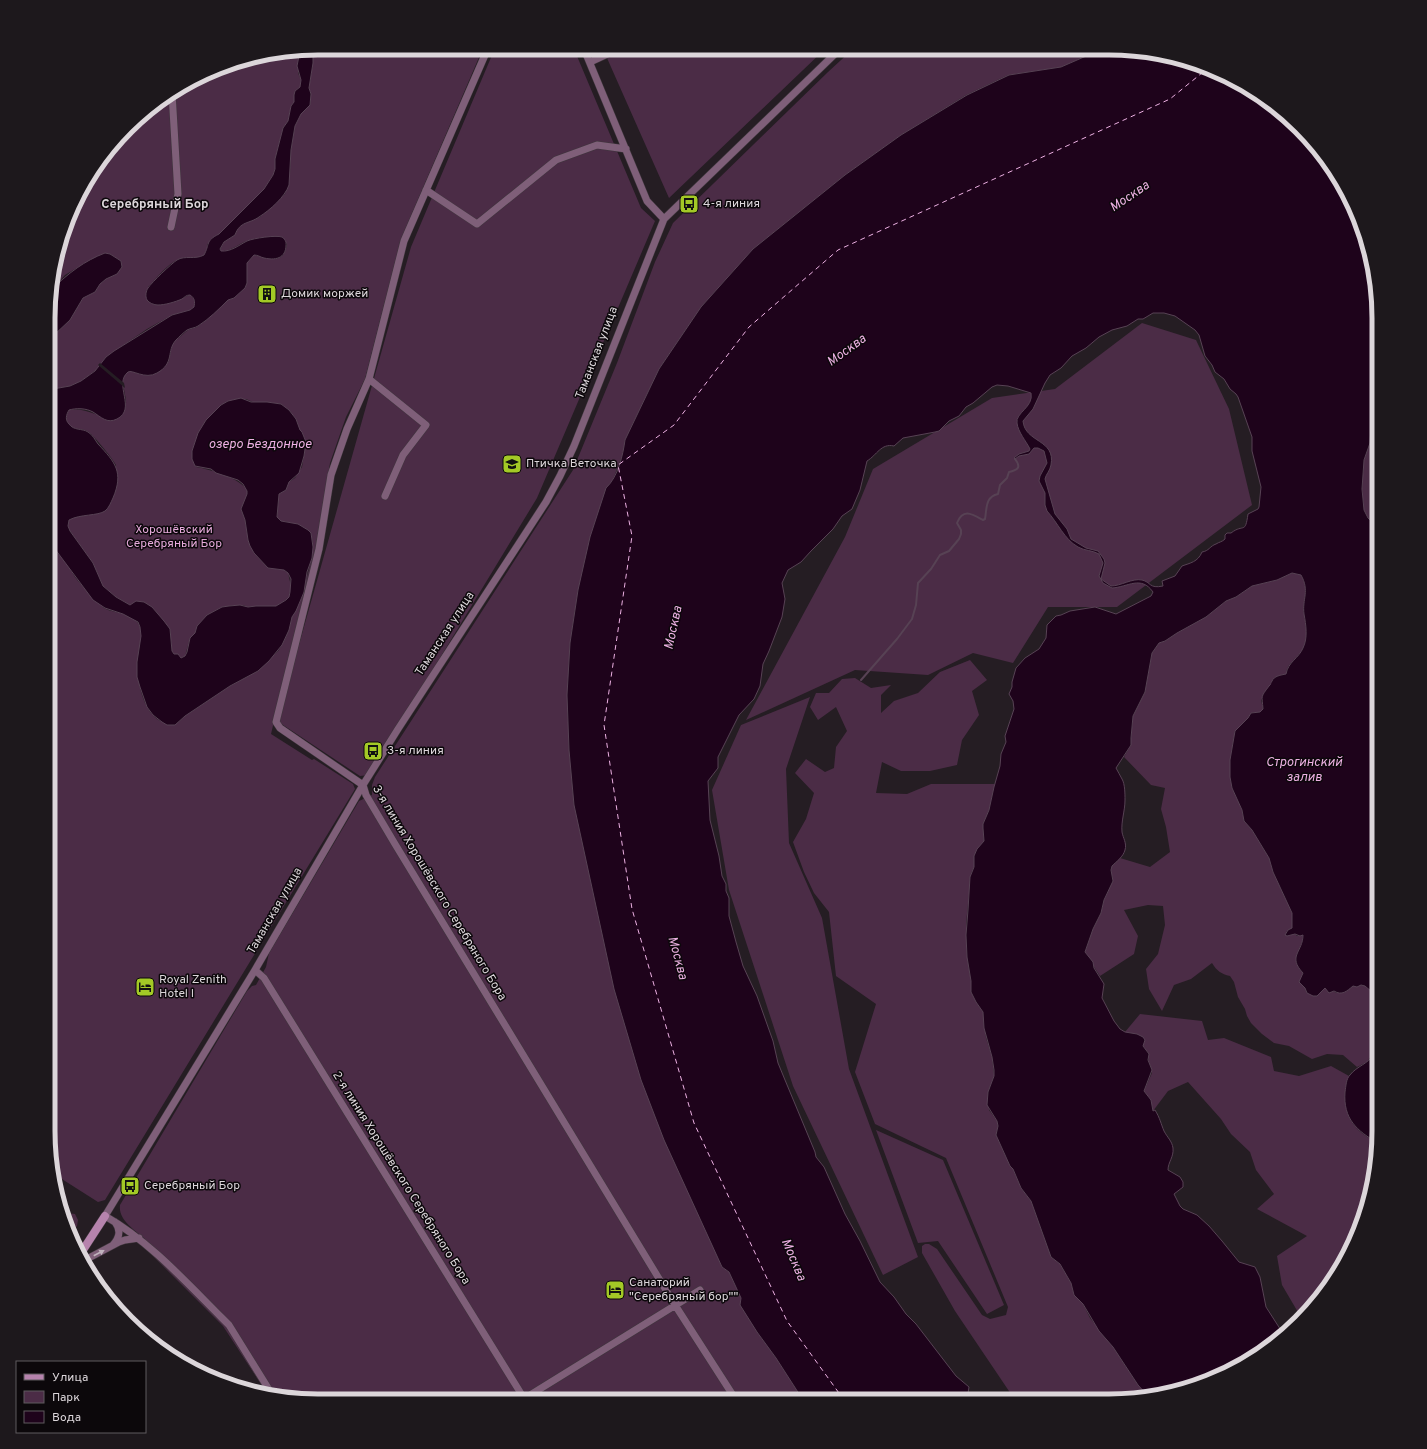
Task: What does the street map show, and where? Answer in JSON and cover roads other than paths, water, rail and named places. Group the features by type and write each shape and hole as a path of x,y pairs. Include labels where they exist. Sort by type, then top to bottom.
{"street":[{"name":"3-я линия Хорошёвского Серебряного Бора","path":"485,55 404,241 369,379 347,429 331,475 319,549 276,722 280,728 363,785 366,795 675,1305 732,1394"},
{"path":"587,55 647,201 664,219"},
{"path":"590,62 605,55"},
{"name":"Таманская улица","path":"85,1253 105,1216 255,970 363,785 408,712 546,502 574,446 664,219 834,55"},
{"path":"170,227 178,194 172,99"},
{"path":"426,190 477,224 556,160 597,145 626,149"},
{"path":"369,379 426,425 403,455 385,496"},
{"name":"2-я линия Хорошёвского Серебряного Бора","path":"255,970 264,978 520,1394"},
{"path":"105,1216 139,1238 180,1276 229,1326 270,1389"},
{"path":"113,1220 117,1224 119,1235 118,1240 113,1245"},
{"path":"86,1255 125,1240 139,1238"},
{"path":"534,1394 700,1290"}],"water":[{"name":"озеро Бездонное","path":"313,55 309,88 311,94 310,105 301,114 295,126 291,150 289,185 287,190 281,199 268,211 239,227 235,235 224,242 220,249 221,251 225,251 235,248 250,240 279,236 283,237 286,242 285,251 281,257 273,259 254,255 247,263 247,283 245,288 234,298 228,300 214,314 197,327 187,330 178,338 171,348 168,361 163,369 152,375 144,375 130,371 128,372 124,377 123,383 125,409 123,415 110,421 101,418 93,412 75,409 69,410 66,419 71,426 76,429 86,431 93,436 113,462 118,474 116,489 108,508 102,513 69,520 68,526 70,531 93,563 103,586 116,597 130,605 136,601 144,602 152,607 170,629 172,651 174,654 178,654 181,658 185,656 187,652 190,638 195,633 197,626 207,615 222,607 229,606 276,606 289,597 291,579 288,573 284,570 268,568 254,553 250,546 245,520 241,509 247,494 243,484 238,480 216,473 211,469 195,466 192,459 192,451 198,433 206,420 221,405 228,401 241,398 251,402 281,404 289,410 296,419 306,442 299,473 289,482 286,490 279,494 277,517 281,521 298,524 308,530 311,533 313,547 304,592 292,617 289,630 282,645 269,661 258,671 230,686 185,716 175,725 167,725 153,715 147,707 137,677 137,662 141,636 138,622 123,614 105,608 93,600 55,549 55,389 70,386 81,381 95,371 106,357 114,351 172,315 190,310 194,307 193,297 190,295 170,303 161,305 153,304 147,300 146,295 148,288 170,265 177,260 204,255 208,243 264,189 273,175 275,169 275,159 283,128 288,121 291,106 294,102 295,91 300,87 301,80 297,66 299,56"},
{"path":"1089,55 1109,55 1143,57 1160,60 1209,75 1255,99 1295,132 1328,172 1352,218 1367,267 1370,284 1372,318 1372,426 1370,443 1364,460 1362,489 1364,510 1372,522 1372,992 1365,986 1361,985 1357,987 1353,986 1342,993 1334,991 1329,993 1325,988 1317,996 1313,996 1307,993 1305,988 1299,982 1303,973 1298,967 1296,958 1301,946 1303,935 1285,935 1288,930 1292,928 1292,913 1273,872 1269,858 1252,830 1244,821 1242,810 1232,788 1230,777 1230,760 1235,731 1251,713 1260,712 1263,709 1262,699 1264,693 1274,678 1286,674 1289,666 1305,644 1305,586 1301,575 1292,573 1277,580 1252,586 1236,597 1226,601 1206,617 1159,643 1152,653 1145,692 1133,716 1131,745 1116,768 1123,781 1125,789 1122,832 1125,847 1121,857 1112,866 1111,870 1113,881 1104,900 1101,913 1093,929 1085,952 1093,962 1094,968 1104,984 1102,998 1114,1021 1120,1029 1125,1032 1137,1034 1145,1040 1143,1046 1149,1054 1148,1060 1152,1070 1144,1091 1151,1100 1153,1111 1155,1110 1157,1113 1164,1131 1171,1141 1173,1154 1168,1170 1180,1177 1183,1182 1183,1187 1174,1194 1180,1206 1183,1209 1197,1215 1209,1226 1239,1262 1255,1267 1260,1277 1266,1307 1281,1330 1255,1350 1225,1367 1177,1385 1144,1392 1113,1347 1099,1331 1083,1304 1074,1295 1071,1283 1060,1264 1051,1257 1031,1201 1021,1188 996,1135 998,1126 997,1121 987,1105 988,1092 994,1076 994,1070 984,1028 983,1012 971,992 966,935 970,877 974,867 974,856 977,849 984,841 983,824 989,810 1000,766 1001,754 1006,742 1005,736 1014,709 1013,701 1009,694 1016,668 1025,658 1039,649 1046,638 1047,625 1056,616 1070,611 1095,607 1116,614 1151,596 1153,592 1144,584 1139,583 1112,588 1103,583 1099,576 1103,563 1099,554 1073,544 1047,511 1045,505 1045,493 1039,481 1047,463 1044,451 1034,448 1029,454 1019,456 1015,459 1014,458 1019,454 1029,451 1030,449 1020,433 1017,419 1030,402 1031,393 1008,386 997,385 992,387 966,407 959,416 949,421 939,431 903,438 894,446 886,446 879,450 867,461 860,490 852,509 842,516 833,529 801,562 788,570 782,583 785,599 782,617 763,664 760,686 754,699 739,715 718,757 718,768 708,781 710,820 719,856 722,876 726,884 726,891 729,898 729,916 743,966 757,996 773,1041 778,1063 816,1157 824,1167 845,1214 880,1282 916,1324 956,1376 969,1387 969,1394 799,1394 740,1305 741,1298 729,1272 722,1267 664,1140 641,1080 614,989 574,805 569,750 567,695 570,643 578,590 590,537 606,488 617,472 625,440 659,369 701,307 753,249 845,175 901,135 967,95 1009,75 1061,67","holes":["1153,313 1164,313 1175,316 1195,330 1199,335 1205,356 1215,372 1224,379 1230,389 1238,397 1252,437 1252,451 1261,487 1259,507 1248,514 1245,527 1231,533 1227,533 1224,540 1202,552 1194,562 1182,566 1175,576 1162,581 1163,586 1155,587 1142,580 1130,581 1111,586 1101,579 1105,563 1098,551 1086,548 1071,539 1067,529 1055,514 1045,479 1051,465 1049,450 1045,445 1029,434 1023,421 1033,409 1050,375 1061,368 1072,356 1086,348 1099,337 1112,330 1127,326 1138,319 1143,319"]},
{"path":"105,253 110,254 121,261 122,267 117,274 106,279 100,284 95,292 83,298 70,320 55,334 57,284 77,268"},
{"path":"1372,1056 1372,1139 1358,1129 1353,1123 1346,1110 1345,1101 1346,1085 1349,1077 1356,1069"}],"waterway":[{"path":"861,680 897,639 912,619 916,605 918,583 931,569 940,555 949,551 959,539 961,534 961,530 957,523 959,518 965,514 972,514 983,520 985,519 989,500 994,495 998,494 1000,485 1007,478 1009,472 1018,468 1015,459"}],"place":[{"name":"4-я линия","path":"689,204"},
{"name":"Домик моржей","path":"267,294"},
{"name":"Птичка Веточка","path":"512,464"},
{"name":"3-я линия","path":"373,751"},
{"name":"Royal Zenith Hotel I","path":"145,987"},
{"name":"Серебряный Бор","path":"130,1186"},
{"name":"Санаторий \"Серебряный бор\"\"","path":"615,1290"}],"district":[{"name":"Серебряный Бор","path":"155,205"}],"water label":[{"name":"Москва","path":"1130,197"},
{"name":"Москва","path":"847,351"},
{"name":"Москва","path":"674,628"},
{"name":"Строгинский залив","path":"1304,770"},
{"name":"Москва","path":"677,958"},
{"name":"Москва","path":"793,1260"}],"park label":[{"name":"Хорошёвский Серебряный Бор","path":"174,537"}]}
